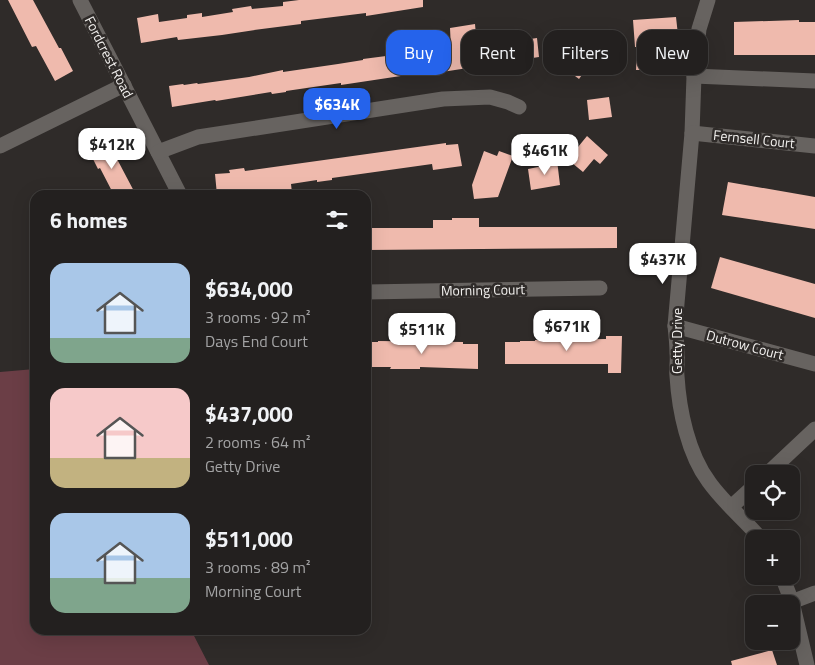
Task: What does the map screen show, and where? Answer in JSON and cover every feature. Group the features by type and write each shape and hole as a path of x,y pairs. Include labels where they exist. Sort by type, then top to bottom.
{"street":[{"name":"Fordcrest Road","path":"80,0 177,190"},
{"name":"Getty Drive","path":"708,0 698,29 692,133 674,326 678,352 678,393 686,433 696,460 707,480 721,498 753,530"},
{"path":"694,76 815,81"},
{"path":"0,146 124,85"},
{"path":"158,152 198,137 443,99 490,97 519,107"},
{"name":"Fernsell Court","path":"692,133 815,146"},
{"name":"Morning Court","path":"371,292 600,288"},
{"name":"Dutrow Court","path":"674,326 815,364"},
{"path":"777,465 815,429"},
{"path":"731,507 745,494"},
{"path":"800,599 815,593"},
{"path":"800,641 807,665"}],"shaded area":[{"path":"30,369 30,635 194,635 209,665 0,665 0,372"}],"building":[{"path":"8,0 33,0 73,71 55,81 36,46 32,47"},
{"path":"299,0 423,0 423,7 366,16 366,13 301,21 301,24 222,35 178,40 177,37 141,43 137,18 158,14 159,22 187,18 187,15 202,13 202,17 233,12 232,9 251,6 252,9 283,6 283,2"},
{"path":"676,17 677,30 637,30 637,47 635,47 633,20"},
{"path":"799,20 799,22 815,22 815,55 734,55 734,22"},
{"path":"475,24 476,30 461,30 461,69 451,71 451,30 450,28"},
{"path":"537,38 539,57 533,58 533,39"},
{"path":"386,56 386,75 406,75 172,107 169,86 249,77 283,70 283,72"},
{"path":"574,75 582,75 579,79"},
{"path":"609,97 612,117 589,120 587,100"},
{"path":"587,136 608,155 600,164 594,159 583,172 566,158"},
{"path":"108,141 133,190 111,190 89,151"},
{"path":"446,143 446,145 458,144 462,166 433,170 432,164 332,178 332,180 317,182 317,180 291,184 292,190 217,190 215,174 230,173 229,170 244,168 245,171"},
{"path":"484,151 497,156 499,151 513,156 498,197 474,199 472,185"},
{"path":"557,160 560,185 531,190 528,169 543,166 543,162"},
{"path":"728,182 815,197 815,229 722,215"},
{"path":"452,218 479,218 479,227 617,227 617,248 371,250 371,228 433,228 433,220 452,220"},
{"path":"720,257 815,284 815,318 711,288"},
{"path":"606,336 622,336 621,373 608,373 608,364 505,364 505,342 606,339"},
{"path":"371,342 463,342 463,344 478,344 478,369 420,367 420,369 390,369 391,367 371,367"},
{"path":"772,650 777,665 732,665 731,661"}]}
